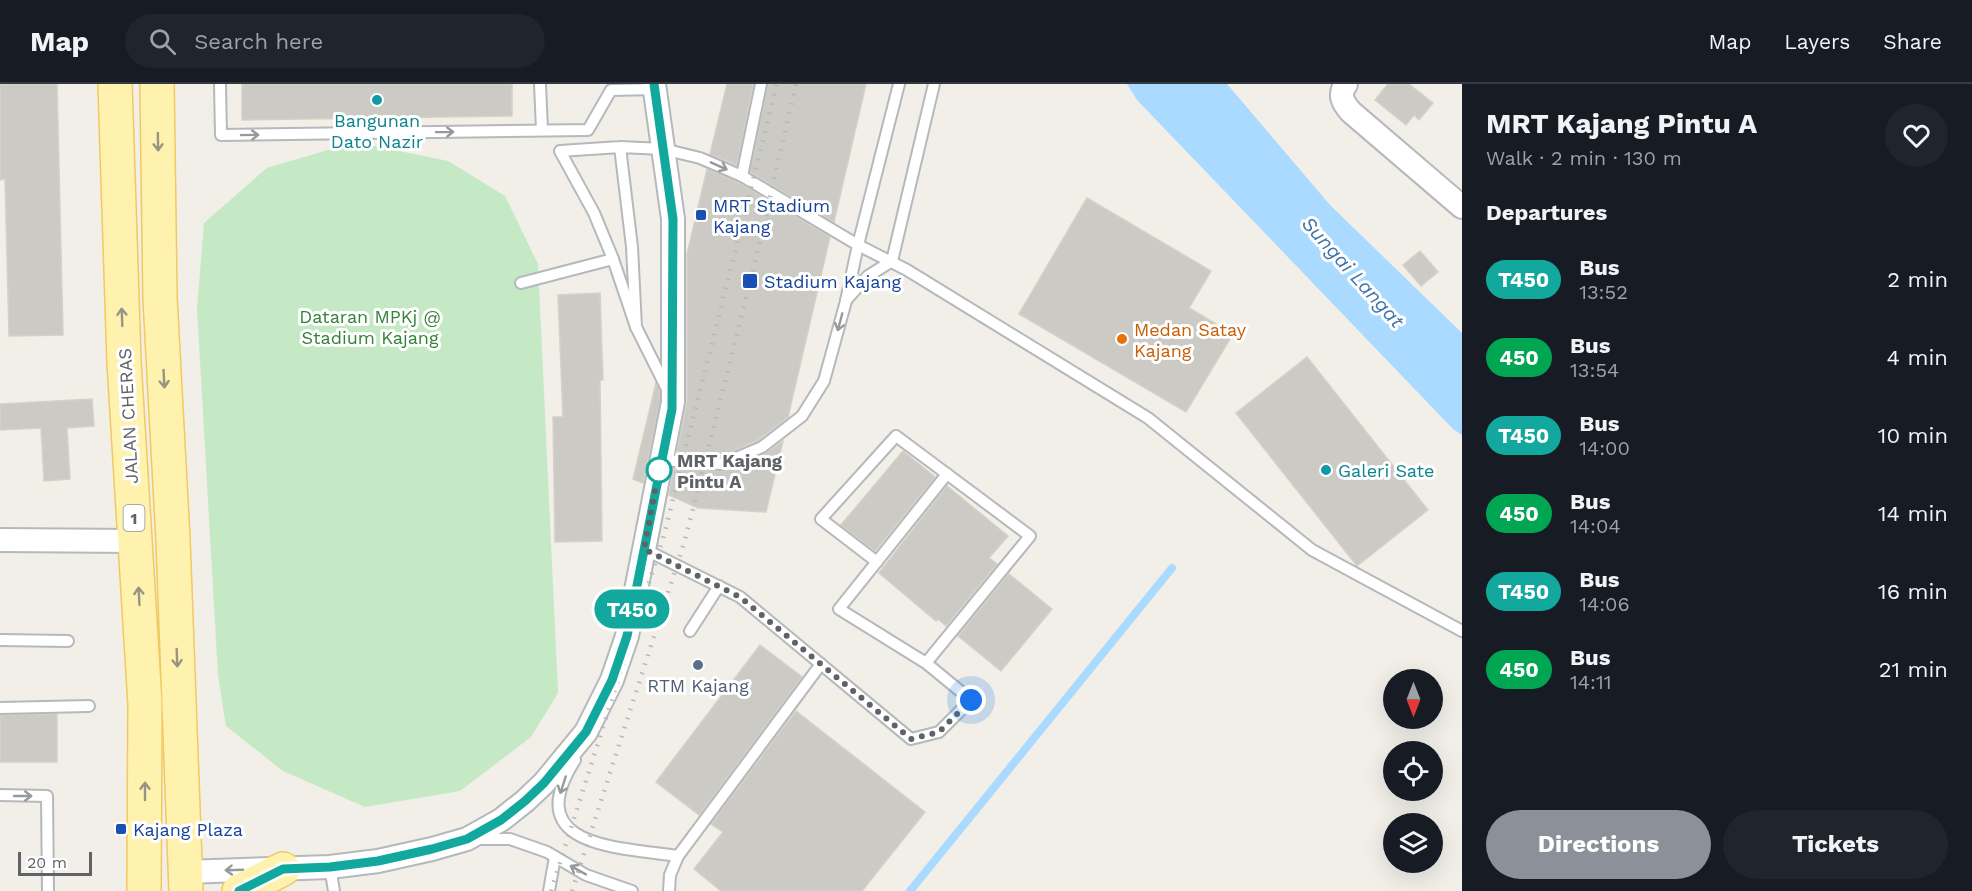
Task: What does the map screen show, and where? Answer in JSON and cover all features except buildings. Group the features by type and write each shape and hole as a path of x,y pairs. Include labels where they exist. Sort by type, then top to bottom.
{"main road":[{"name":"JALAN CHERAS","path":"115,84 124,362 145,704 144,891"},
{"name":"1","path":"157,84 160,298 173,540 185,882"}],"street":[{"path":"1346,84 1342,95 1343,103 1351,112 1462,207"},
{"path":"185,882 259,883 330,867 378,861 467,839 501,820 525,801 544,783 586,732 612,680 627,636 673,402 673,219 655,86"},
{"path":"0,540 135,541"}],"lane":[{"path":"220,84 221,135 588,130 611,90 655,86"},
{"path":"540,84 542,130"},
{"path":"742,176 761,84"},
{"path":"662,460 722,464 762,447 802,416 824,381 899,84"},
{"path":"846,301 868,276 892,261 934,84"},
{"path":"673,402 636,327 613,259 594,213 560,151 620,147 663,149 700,158 742,176 858,245 892,261 1148,418 1312,550 1462,631"},
{"path":"620,147 632,247 636,327"},
{"path":"521,283 613,259"},
{"path":"877,562 821,519 896,436 1030,536 926,663"},
{"path":"644,549 740,597 911,739 939,732 971,700 926,663 840,609 947,474"},
{"path":"690,631 719,586"},
{"path":"0,640 68,641"},
{"path":"669,891 670,875 678,856 821,664"},
{"path":"0,708 89,706"},
{"path":"586,732 577,757 564,780 560,796 558,814 569,830 597,843 678,856"},
{"path":"0,795 47,796 48,891"},
{"path":"467,839 510,839 547,852 586,875 627,890"},
{"path":"549,891 555,857"},
{"path":"330,867 334,891"}],"green space":[{"name":"Dataran MPKj @ Stadium Kajang","path":"355,142 448,161 505,196 538,264 558,693 531,737 460,791 365,807 283,771 226,726 218,675 197,308 204,223 267,168"}],"water":[{"name":"Sungai Langat","path":"1127,84 1227,84 1330,205 1462,333 1462,435 1453,429 1137,100"}],"waterway":[{"path":"910,891 1172,568"}],"railway":[{"path":"551,891 664,535 777,84"},
{"path":"572,891 685,540 753,271 796,84"}],"bus line":[{"name":"T450","path":"239,891 283,869 330,867 378,861 467,839 501,820 525,801 544,783 586,732 612,680 627,636 673,402 673,219 654,84"}],"place":[{"name":"Bangunan Dato Nazir","path":"377,100"},
{"name":"MRT Stadium Kajang","path":"701,215"},
{"name":"Stadium Kajang","path":"750,281"},
{"name":"Medan Satay Kajang","path":"1122,339"},
{"name":"MRT Kajang Pintu A","path":"659,470"},
{"name":"Galeri Sate","path":"1326,470"},
{"name":"RTM Kajang","path":"698,665"},
{"name":"Kajang Plaza","path":"121,829"}],"route":[{"path":"659,470 644,549 740,597 911,739 939,732 971,700"}]}
